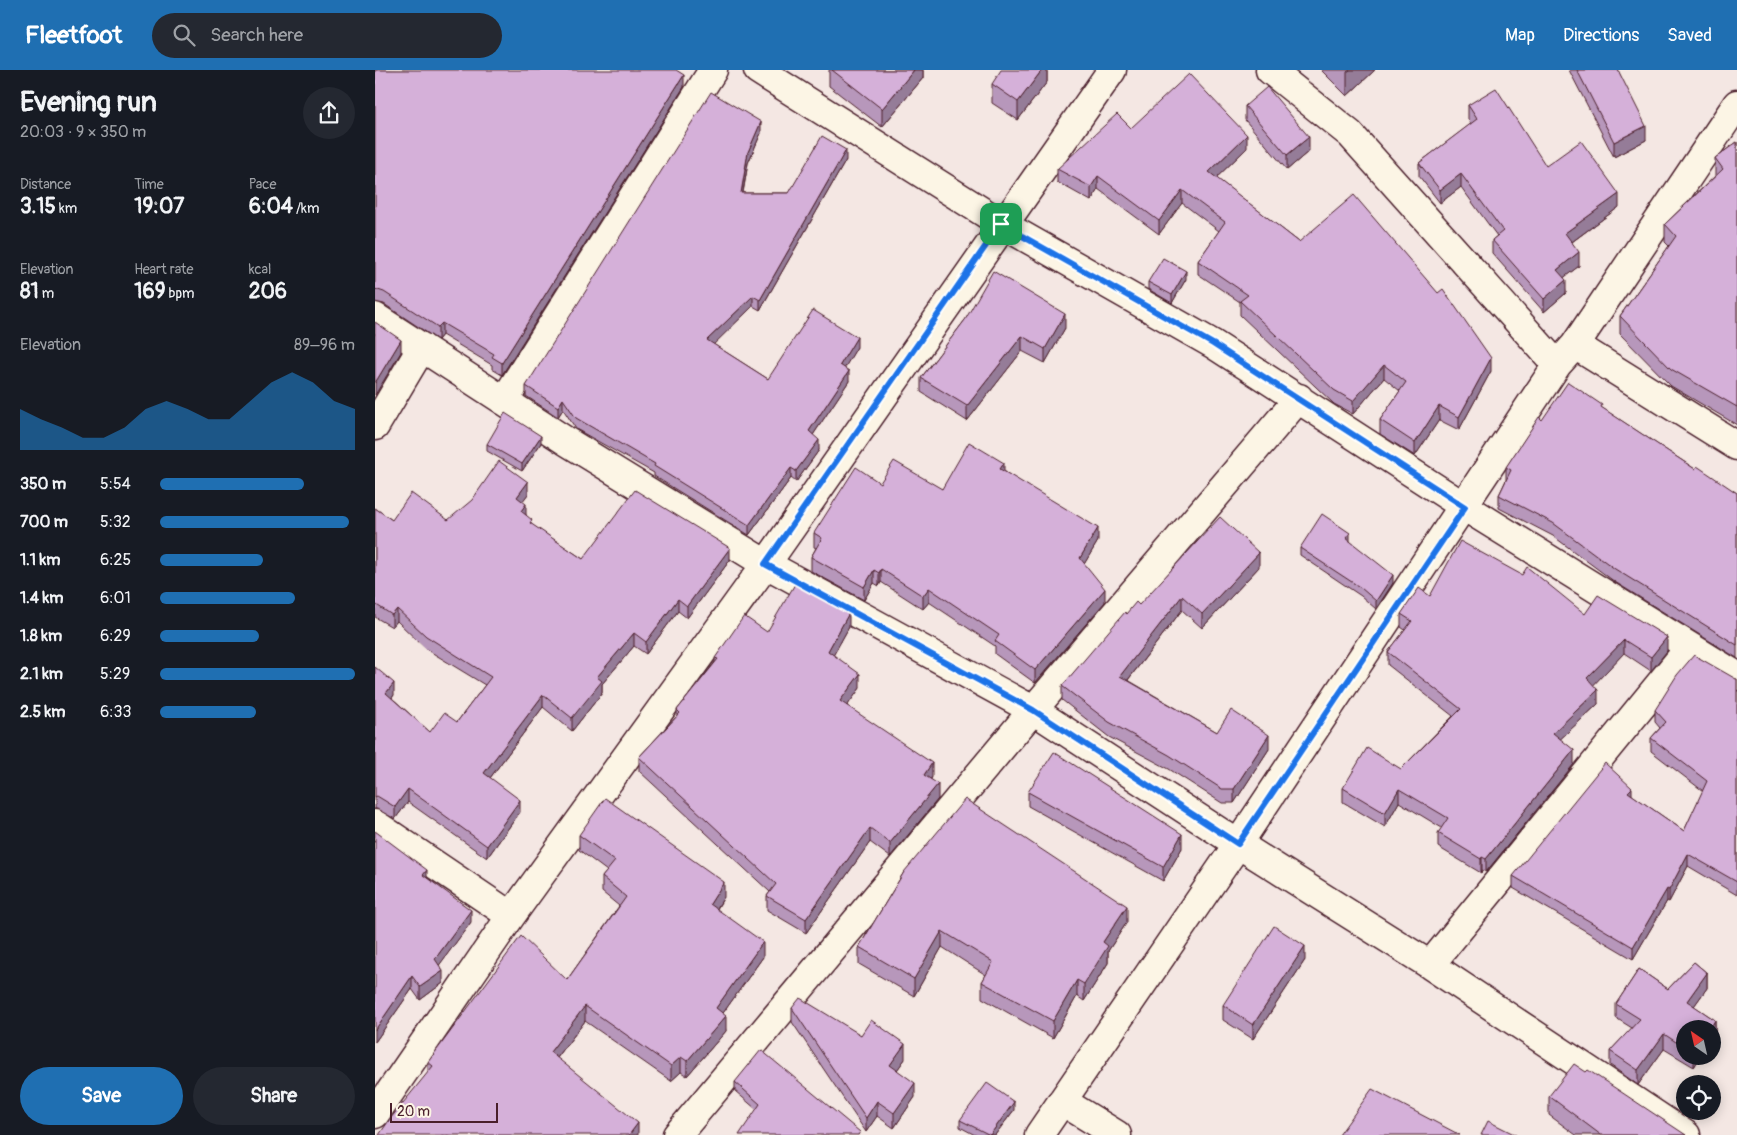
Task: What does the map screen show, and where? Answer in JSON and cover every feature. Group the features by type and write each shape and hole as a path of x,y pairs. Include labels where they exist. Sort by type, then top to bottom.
{"street":[{"path":"504,401 713,70"},
{"path":"758,70 1001,224 1172,320 1299,398 1465,507 1737,676"},
{"path":"375,1114 511,916 765,564 1001,224 1112,70"},
{"path":"1270,70 1350,134 1566,355 1737,446"},
{"path":"1039,1135 1238,844 1737,104"},
{"path":"375,317 504,401 765,564 1033,710 1238,844 1430,965 1686,1135"},
{"path":"375,426 422,348"},
{"path":"677,1135 1033,710 1299,398"},
{"path":"1430,965 1690,647"},
{"path":"375,824 511,916"},
{"path":"1063,1101 1117,1135"}],"building":[{"path":"375,70 676,70 684,75 502,363 492,357 494,354 442,323 438,327 384,292 375,289"},
{"path":"832,70 914,70 882,109"},
{"path":"1001,70 1042,70 1018,102 992,84"},
{"path":"1577,70 1618,70 1646,126 1614,142"},
{"path":"1189,74 1247,135 1209,172 1299,242 1354,195 1438,293 1443,289 1491,358 1459,417 1439,406 1415,443 1380,420 1406,382 1384,365 1353,401 1334,390 1240,301 1248,295 1198,261 1225,222 1182,190 1159,221 1098,176 1091,187 1057,169 1117,114 1131,128"},
{"path":"1267,87 1309,137 1287,155 1245,106"},
{"path":"1496,88 1546,166 1581,141 1619,194 1565,233 1579,252 1557,270 1566,280 1544,299 1492,240 1503,231 1461,174 1440,190 1419,163 1477,119 1468,105"},
{"path":"711,92 761,122 748,152 741,193 789,193 822,136 846,150 760,300 753,296 707,340 768,379 813,310 857,337 840,365 849,371 809,431 819,440 796,471 791,468 749,525 654,466 655,464 576,418 563,399 558,407 526,386"},
{"path":"1737,142 1737,407 1671,369 1620,316 1676,236 1665,224 1723,169 1715,158"},
{"path":"1163,258 1186,271 1172,295 1148,282"},
{"path":"993,271 1065,314 1045,349 1022,336 967,406 921,378 965,320"},
{"path":"375,322 401,340 375,383"},
{"path":"1568,382 1602,405 1601,407 1695,469 1697,466 1737,493 1737,645 1615,569 1553,523 1499,495 1511,470 1506,467 1539,417 1542,420"},
{"path":"505,413 541,436 522,464 487,444"},
{"path":"969,442 1004,463 1000,469 1098,528 1080,558 1105,589 1035,670 995,641 999,635 929,588 923,596 881,569 879,573 874,570 864,587 811,557 822,538 814,533 856,467 880,483 894,461 942,489"},
{"path":"499,461 528,482 517,497 526,504 521,511 532,520 530,523 583,559 635,490 730,548 687,606 678,599 646,642 634,633 597,677 602,681 572,718 543,695 484,773 520,800 487,846 408,789 395,807 377,796 375,797 375,667 394,683 386,693 430,732 444,713 457,722 491,677 426,636 397,609 392,615 375,604 375,508 392,520 411,493 448,520 472,500"},
{"path":"1322,514 1350,533 1346,538 1393,575 1376,601 1361,588 1300,548"},
{"path":"1220,517 1259,553 1202,614 1182,596 1120,676 1217,732 1231,710 1269,735 1234,789 1222,789 1169,755 1109,722 1062,686 1125,612 1126,614 1136,602 1139,605"},
{"path":"1460,541 1522,575 1527,567 1585,614 1598,595 1667,637 1651,657 1624,640 1587,678 1598,690 1553,733 1574,750 1486,859 1482,857 1481,859 1438,833 1448,818 1399,789 1385,813 1343,788 1367,748 1401,769 1461,709 1388,652 1412,621 1401,614 1419,588 1430,596"},
{"path":"795,584 849,613 828,651 860,674 840,701 932,763 924,775 938,784 890,843 870,828 806,919 767,896 776,884 639,757 680,713 677,710 718,659 715,658 744,616 767,632"},
{"path":"1694,655 1737,679 1737,882 1688,854 1669,890 1667,889 1633,947 1513,876 1605,763 1632,788 1628,792 1684,831 1707,781 1651,738 1666,722 1655,710 1677,675"},
{"path":"1054,752 1182,834 1163,867 1028,792"},
{"path":"605,798 724,882 710,904 763,942 716,1008 726,1016 687,1061 681,1057 671,1066 585,1006 550,1052 638,1123 629,1135 379,1135 433,1066 428,1062 521,936 567,980 626,897 602,877 615,861 579,835"},
{"path":"965,799 1127,906 1103,942 1108,946 1084,984 1077,980 1053,1021 982,982 993,962 942,931 914,979 859,947 904,872"},
{"path":"375,831 427,870 423,875 471,910 435,959 443,971 420,987 412,976 375,1030"},
{"path":"1274,926 1305,946 1253,1025 1223,1005"},
{"path":"1694,962 1707,973 1687,1001 1715,1020 1676,1020 1676,1042 1664,1034 1638,1070 1610,1051 1640,1019 1616,1004 1639,969 1668,989"},
{"path":"800,998 861,1035 871,1020 905,1044 890,1065 915,1083 894,1113 877,1101 866,1118 792,1008"},
{"path":"761,1050 860,1132 858,1135 739,1135 760,1104 735,1082"},
{"path":"1574,1064 1586,1072 1588,1070 1686,1135 1601,1135 1549,1096"},
{"path":"987,1083 1014,1102 990,1135 960,1120"},
{"path":"1372,1089 1460,1135 1339,1135"},
{"path":"1488,1121 1516,1135 1481,1135"}],"route":[{"path":"1001,224 1213,344 1465,507 1238,844 1033,710 765,564 1001,224"}]}
